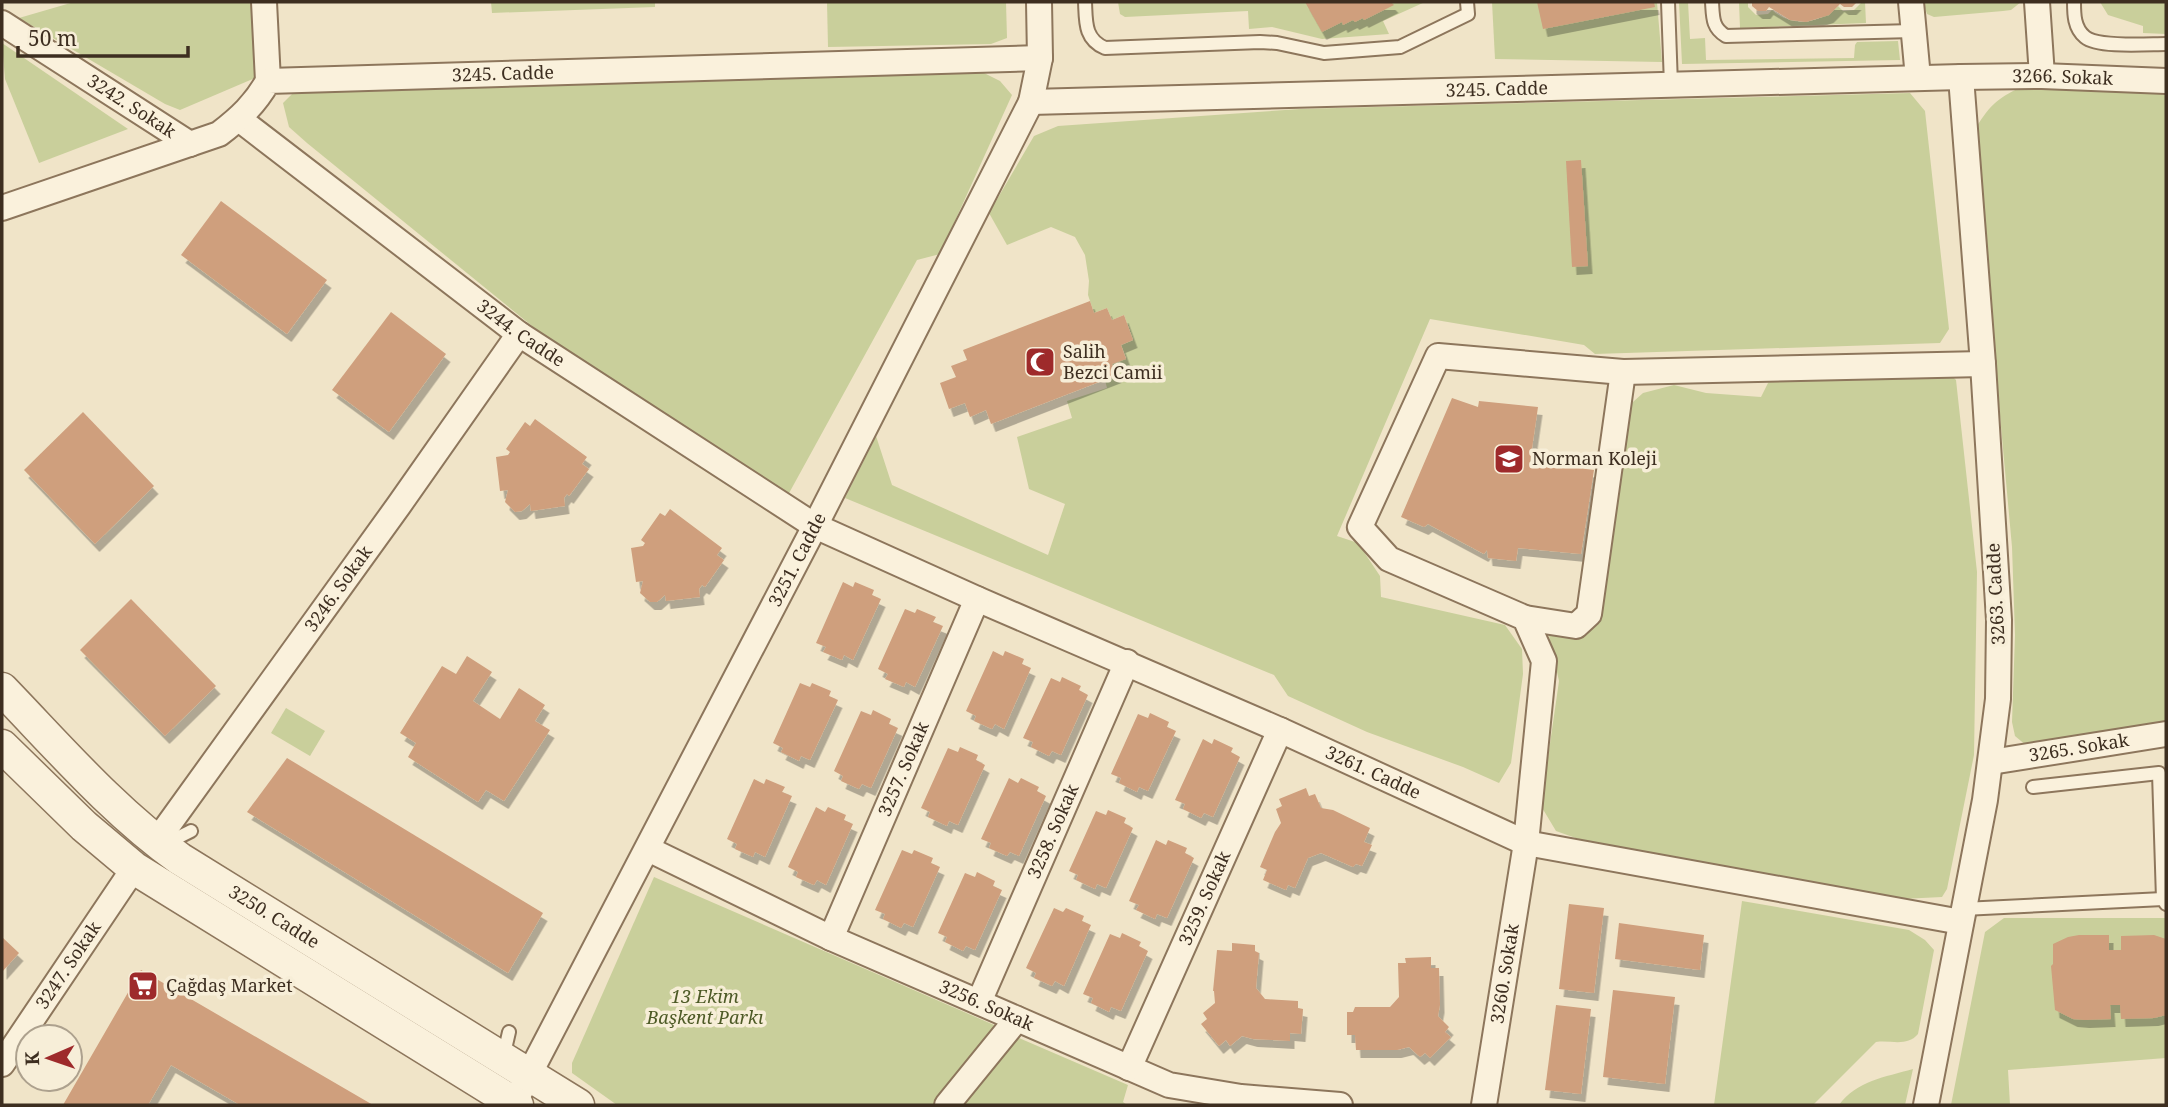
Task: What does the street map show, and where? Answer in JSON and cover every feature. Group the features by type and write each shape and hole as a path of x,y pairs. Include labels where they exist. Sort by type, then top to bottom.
{"street":[{"path":"2,208 190,145 219,134 239,119 256,103 268,81 264,2"},
{"name":"3251. Cadde","path":"515,1105 514,1055 648,849 1031,102 1040,58 1039,2"},
{"path":"1910,2 1918,78"},
{"path":"2037,2 2042,76"},
{"name":"3242. Sokak","path":"2,23 190,145"},
{"name":"3245. Cadde","path":"268,81 1040,58"},
{"name":"3266. Sokak","path":"1961,77 2042,76 2166,81"},
{"name":"3245. Cadde","path":"1031,102 1961,77"},
{"name":"3263. Cadde","path":"1926,1105 1991,762 1998,699 1999,634 1983,364 1961,77"},
{"name":"3244. Cadde","path":"239,119 519,334 815,526"},
{"name":"3246. Sokak","path":"159,844 519,334"},
{"path":"1623,372 1588,614 1576,626 1525,618 1389,559 1360,527 1438,356 1623,372 1983,364"},
{"name":"3261. Cadde","path":"815,526 976,599 1280,730 1526,843 1962,916"},
{"name":"3257. Sokak","path":"831,938 976,599"},
{"name":"3260. Sokak","path":"1484,1105 1526,843 1544,661 1525,618"},
{"name":"3258. Sokak","path":"979,1002 1127,662"},
{"name":"3250. Cadde","path":"2,689 115,805 159,844 203,874 514,1055 578,1105"},
{"name":"3259. Sokak","path":"1129,1068 1280,730"},
{"name":"3265. Sokak","path":"1991,762 2166,734"},
{"name":"3250. Cadde","path":"2,746 84,826 134,868 515,1105"},
{"name":"3256. Sokak","path":"648,849 831,938 1169,1085 1241,1097 1340,1105"},
{"name":"3247. Sokak","path":"2,1064 134,868"},
{"path":"947,1105 1017,1019"}],"lane":[{"path":"1085,2 1086,28 1090,37 1105,48 1260,42 1324,53 1401,47 1468,15 1467,2"},
{"path":"1668,2 1671,85"},
{"path":"1712,2 1714,24 1718,32 1726,36 1913,31"},
{"path":"2074,2 2074,18 2085,37 2096,42 2166,44"},
{"path":"1962,916 2164,902 2159,773 2033,787"},
{"path":"159,844 191,831"}],"green space":[{"path":"74,2 254,2 258,66 255,78 180,110 165,104 19,18"},
{"path":"491,2 655,2 655,7 492,13"},
{"path":"827,2 1006,2 1007,38 991,44 828,47"},
{"path":"1118,2 1425,2 1383,21 1389,34 1322,39 1272,27 1249,29 1248,11 1125,17 1120,14"},
{"path":"1492,2 1657,2 1662,62 1495,59"},
{"path":"1679,2 1688,2 1690,39 1705,38 1706,60 1854,58 1857,42 1898,41 1900,60 1682,64"},
{"path":"1739,2 1748,2 1748,7 1756,15 1768,14 1772,10 1788,20 1806,22 1823,17 1838,6 1843,11 1854,10 1865,2 1866,23 1740,28"},
{"path":"1923,2 2021,2 2011,10 1934,17 1927,14"},
{"path":"2100,2 2166,2 2166,34 2143,33 2143,26 2108,15"},
{"path":"2,43 128,129 39,163 5,79"},
{"path":"982,72 1000,81 1012,95 940,254 917,260 788,495 537,330 289,127 283,103 296,90"},
{"path":"2022,87 2166,91 2166,723 2027,746 2015,736 2012,722 2015,635 2012,547 1974,131 1994,104"},
{"path":"1910,93 1925,111 1949,329 1940,343 1595,354 1584,345 1430,319 1337,536 1358,543 1380,576 1381,597 1505,625 1522,649 1523,674 1511,763 1499,783 1367,732 1288,696 1274,675 845,498 876,436 892,485 1048,555 1065,504 1029,489 1017,437 1072,418 1067,401 1107,388 1105,380 1117,375 1112,364 1126,358 1121,345 1133,340 1124,315 1112,320 1107,308 1094,313 1088,295 1085,255 1075,237 1051,227 1007,245 989,213 1034,136 1058,126 1300,109"},
{"path":"1948,372 1956,380 1977,572 1974,755 1947,889 1942,897 1902,899 1615,852 1556,831 1541,806 1559,681 1547,627 1575,636 1624,410 1643,393 1674,385 1706,393 1761,397 1769,381"},
{"path":"286,708 325,731 310,756 271,733"},
{"name":"13 Ekim Başkent Parkı","path":"654,877 1001,1028 938,1105 617,1105 572,1073 572,1063"},
{"path":"1742,901 1909,930 1925,940 1934,950 1918,1034 1904,1042 1876,1042 1813,1105 1714,1105"},
{"path":"2004,918 2165,918 2166,1058 2008,1070 2010,1105 1951,1105 1985,932"},
{"path":"1019,1038 1128,1085 1123,1102 1127,1105 960,1105 1009,1040"},
{"path":"1913,1069 1905,1105 1839,1105 1863,1085"}],"building":[{"path":"1305,2 1391,2 1394,5 1364,20 1353,20 1343,25 1342,22 1322,32"},
{"path":"1537,2 1654,2 1655,7 1543,29"},
{"path":"1752,2 1857,2 1852,7 1840,4 1829,15 1806,22 1790,20 1769,7 1766,11 1758,11 1752,6"},
{"path":"1581,160 1588,266 1572,267 1566,161"},
{"path":"221,201 327,280 287,334 181,255"},
{"name":"Salih Bezci Camii","path":"1090,301 1094,313 1107,308 1112,320 1124,315 1133,340 1121,345 1126,359 1112,364 1117,375 991,424 986,410 970,417 965,403 949,409 940,383 956,377 951,366 967,360 963,350"},
{"path":"391,312 446,354 389,432 332,390"},
{"path":"1452,398 1478,407 1479,401 1538,407 1530,462 1594,470 1581,554 1518,548 1516,561 1488,558 1487,550 1484,554 1428,524 1424,527 1401,517"},
{"path":"83,412 154,486 95,544 24,470"},
{"path":"535,419 587,457 582,464 589,469 569,496 567,494 564,498 565,506 531,511 530,504 522,511 515,512 505,502 508,490 500,491 496,457 508,455 510,452 506,449 525,422 530,426"},
{"path":"670,509 722,548 717,555 724,560 705,587 702,585 699,589 700,597 666,601 665,595 657,602 650,602 640,593 643,581 636,582 631,548 643,546 645,543 641,540 660,513 665,516"},
{"path":"843,582 853,587 855,582 874,590 872,595 881,599 853,660 844,655 842,660 823,652 826,647 816,643"},
{"path":"131,599 216,686 165,736 80,650"},
{"path":"905,609 915,613 917,609 936,617 933,622 943,626 915,687 906,682 904,687 885,679 888,674 878,669"},
{"path":"993,651 1003,656 1005,651 1024,659 1022,664 1031,668 1004,729 995,724 992,729 974,721 976,716 966,711"},
{"path":"467,656 492,672 473,701 500,719 519,688 545,705 535,721 550,730 504,801 486,790 478,802 408,757 416,743 400,733 442,666 456,674"},
{"path":"1062,677 1081,686 1079,690 1088,695 1061,755 1052,751 1049,756 1031,747 1033,742 1023,738 1051,678 1060,682"},
{"path":"800,683 810,687 812,683 831,691 829,696 838,700 810,760 801,756 799,761 781,752 783,748 773,743"},
{"path":"873,710 891,719 889,724 898,728 871,788 862,784 859,789 841,781 843,776 834,771 861,711 871,715"},
{"path":"1150,713 1169,722 1167,727 1176,731 1148,791 1139,787 1137,792 1119,783 1121,778 1111,774 1138,714 1148,718"},
{"path":"1203,739 1212,744 1214,739 1233,748 1231,752 1240,757 1213,817 1204,813 1201,818 1183,809 1185,804 1175,800"},
{"path":"960,747 978,755 976,760 985,765 958,825 949,821 947,826 928,817 930,812 921,808 948,748 958,752"},
{"path":"287,758 543,913 508,973 247,812"},
{"path":"1009,778 1018,783 1021,778 1039,787 1037,791 1046,796 1019,856 1010,852 1007,856 989,848 991,843 981,839"},
{"path":"754,779 764,784 766,779 785,787 782,792 792,796 765,857 755,852 753,857 735,849 737,844 727,839"},
{"path":"1306,788 1309,796 1315,794 1321,808 1333,810 1370,828 1364,842 1372,845 1362,866 1356,864 1353,867 1321,853 1308,858 1295,888 1288,885 1286,890 1263,880 1267,870 1260,867 1281,823 1276,809 1282,806 1279,799"},
{"path":"816,807 825,812 828,807 846,815 844,820 853,824 826,885 817,880 814,885 796,877 798,872 788,867"},
{"path":"1108,810 1126,818 1124,823 1133,828 1106,888 1097,884 1095,889 1076,880 1078,875 1069,871 1096,811 1106,815"},
{"path":"1156,840 1166,845 1168,840 1187,848 1185,853 1194,858 1167,918 1157,914 1155,919 1136,910 1139,905 1129,901"},
{"path":"902,850 912,854 914,850 933,858 931,863 940,867 913,927 904,923 901,928 883,919 885,914 875,910"},
{"path":"977,872 995,881 993,886 1002,890 975,950 966,946 963,951 945,942 947,937 938,933 965,873 975,877"},
{"path":"1569,904 1604,908 1594,993 1559,989"},
{"path":"1054,908 1063,912 1066,908 1084,916 1082,921 1091,925 1064,986 1055,981 1052,986 1034,978 1036,973 1026,968"},
{"path":"1619,923 1704,935 1700,970 1615,959"},
{"path":"1122,933 1141,942 1139,946 1148,951 1121,1011 1111,1007 1109,1012 1091,1003 1093,998 1083,994 1110,934 1120,938"},
{"path":"2079,935 2109,935 2109,950 2121,950 2121,936 2154,935 2166,939 2166,1015 2121,1019 2120,1005 2110,1005 2111,1019 2085,1020 2073,1019 2055,1010 2051,966 2053,944"},
{"path":"2,937 19,953 2,972"},
{"path":"1232,943 1255,945 1255,951 1259,953 1256,988 1265,999 1298,1001 1298,1008 1303,1009 1301,1034 1290,1033 1290,1041 1242,1036 1230,1046 1226,1040 1219,1046 1201,1024 1207,1019 1203,1013 1215,1003 1213,991 1217,950 1232,951"},
{"path":"1431,957 1431,968 1439,968 1438,1016 1449,1027 1445,1032 1451,1037 1430,1058 1425,1053 1420,1057 1409,1047 1397,1050 1356,1050 1355,1035 1347,1035 1347,1012 1353,1012 1355,1007 1390,1007 1399,997 1398,963 1406,963 1405,958"},
{"path":"141,970 373,1105 240,1105 171,1065 148,1105 63,1105 70,1093 84,1093 84,1069"},
{"path":"1613,990 1675,997 1665,1084 1603,1077"},
{"path":"1556,1005 1591,1009 1581,1094 1545,1090"}],"place":[{"name":"Salih Bezci Camii","path":"1040,362"},
{"name":"Norman Koleji","path":"1509,459"},
{"name":"Çağdaş Market","path":"143,986"}]}
